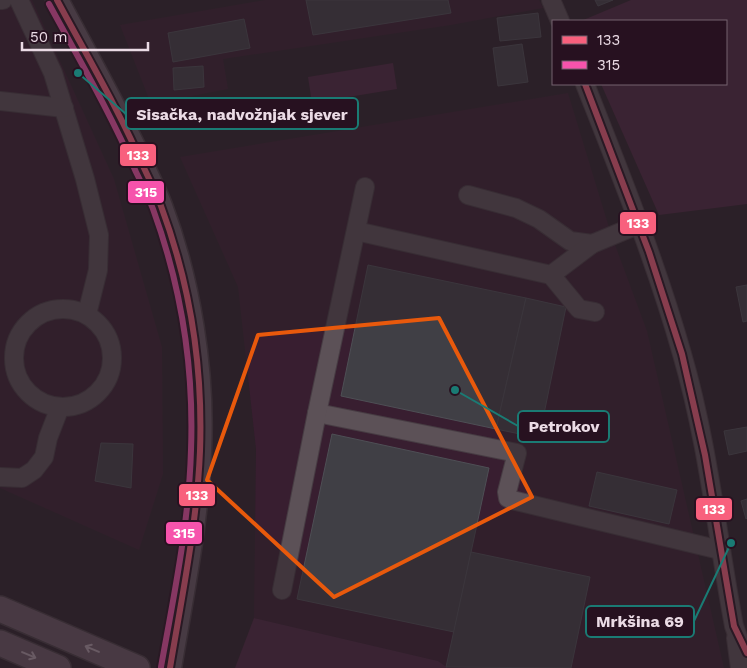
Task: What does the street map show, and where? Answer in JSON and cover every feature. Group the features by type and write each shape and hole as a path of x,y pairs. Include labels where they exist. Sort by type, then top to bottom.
{"highway":[{"path":"0,609 137,668"},
{"path":"0,643 58,668"}],"main road":[{"path":"57,0 126,130 161,205 181,272 193,333 199,386 200,450 193,526 170,668"}],"street":[{"path":"18,0 54,74 85,178 99,235 98,270 87,314"},
{"path":"551,0 560,20"},
{"path":"585,85 640,224 682,355 706,464 740,668"},
{"path":"0,101 64,108"},
{"path":"0,111 19,103"},
{"path":"282,590 364,187"},
{"path":"468,195 516,208 539,219 570,241 592,244"},
{"path":"551,275 592,244 640,224"},
{"path":"356,231 551,275 579,309 595,312"},
{"path":"55,309 72,309 87,314 100,325 109,339 113,355 111,372 104,386 92,398 77,406 60,407 44,404 31,396 20,383 14,368 14,352 18,336 27,323 40,314 55,309"},
{"path":"0,477 22,478 34,470 44,457 48,438 60,407"},
{"path":"317,413 517,453 507,492 508,498 512,500 720,550"},
{"path":"734,626 747,653"}],"highlighted area":[{"path":"439,318 532,497 334,597 207,480 258,335"}],"shaded area":[{"path":"0,0 32,0 114,179 162,347 163,474 139,550 0,488"},
{"path":"265,0 539,0 543,8 451,25 223,59 228,89 151,104 120,25"},
{"path":"631,0 747,0 747,204 659,215 601,85 727,85 727,20 583,20"},
{"path":"393,63 397,89 312,103 308,77"},
{"path":"568,93 611,234 647,331 724,668 448,668 438,661 254,618 256,449 238,287 180,157"},
{"path":"254,618 438,661 448,668 235,668"}],"building":[{"path":"306,0 448,0 451,13 313,35"},
{"path":"595,0 613,0 598,6"},
{"path":"538,13 541,37 500,41 497,18"},
{"path":"244,19 250,48 173,62 168,33"},
{"path":"522,44 528,82 498,86 493,48"},
{"path":"203,66 204,87 174,90 173,68"},
{"path":"368,265 526,298 496,429 341,396"},
{"path":"747,285 747,321 743,322 736,287"},
{"path":"526,298 566,307 539,438 496,429"},
{"path":"747,427 747,451 729,455 724,431"},
{"path":"332,434 489,468 454,632 297,599"},
{"path":"101,443 133,444 131,488 95,481"},
{"path":"597,472 677,490 669,524 589,506"},
{"path":"747,499 747,518 746,519 741,501"},
{"path":"471,552 590,577 571,668 446,667"}],"transit line":[{"name":"133","path":"57,0 124,125 159,201 180,266 187,296 197,358 200,451 196,506 170,668"},
{"name":"315","path":"49,4 105,108 151,204 171,268 184,328 190,389 190,477 180,559 161,667"},
{"name":"133","path":"585,85 649,252 682,354 705,455 734,626 747,653"}],"place":[{"name":"Sisačka, nadvožnjak sjever","path":"78,73"},
{"name":"Petrokov","path":"455,390"},
{"name":"Mrkšina 69","path":"731,543"}]}
